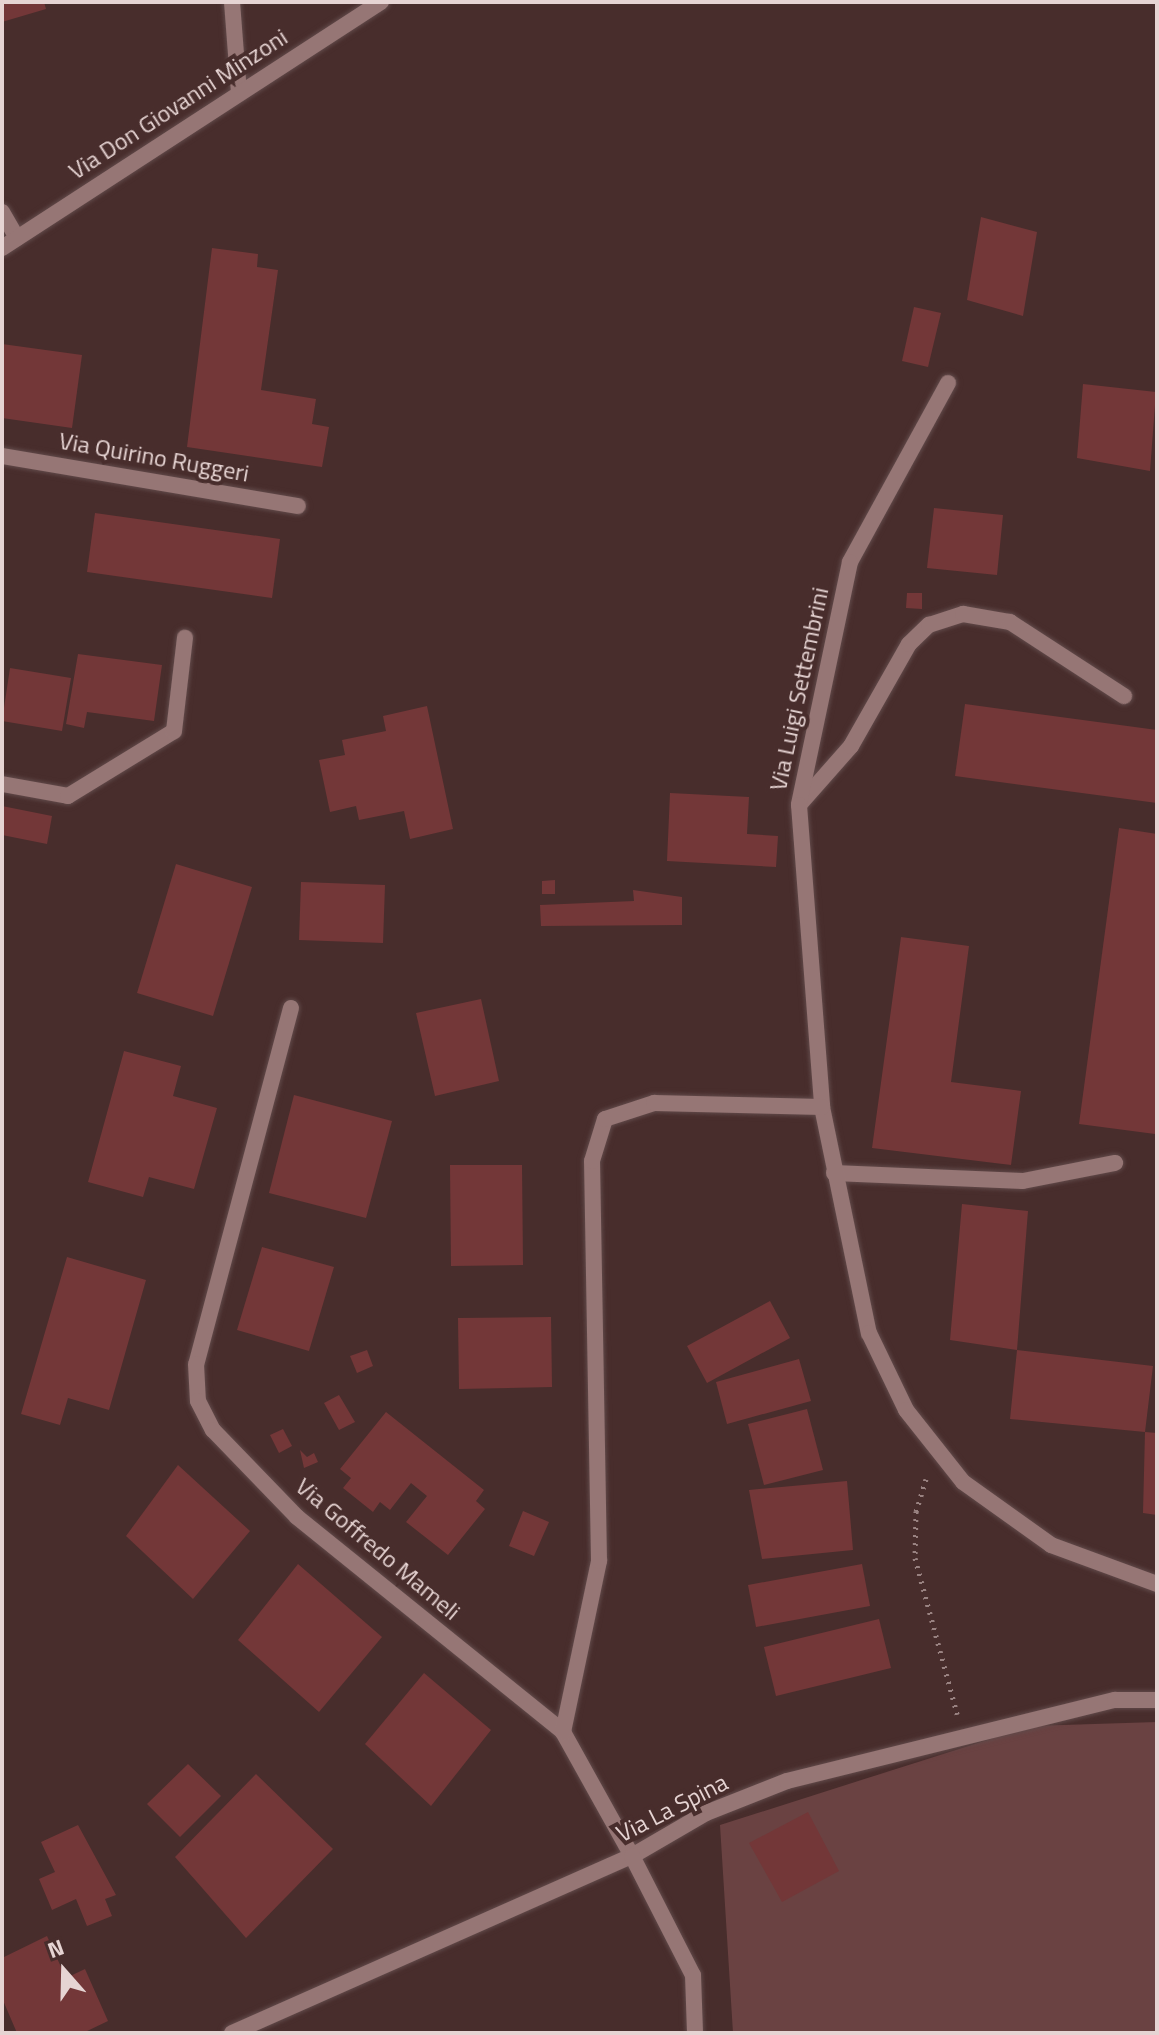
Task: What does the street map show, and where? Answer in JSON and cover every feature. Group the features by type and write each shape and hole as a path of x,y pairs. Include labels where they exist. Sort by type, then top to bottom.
{"street":[{"path":"232,2 239,93"},
{"name":"Via Don Giovanni Minzoni","path":"2,248 381,2"},
{"path":"2,212 17,238"},
{"name":"Via Luigi Settembrini","path":"948,383 850,562 799,805 822,1107 869,1333 906,1410 963,1482 1051,1545 1157,1584"},
{"name":"Via Quirino Ruggeri","path":"2,456 298,506"},
{"path":"799,805 851,746 909,644 929,625 963,614 1010,622 1124,696"},
{"path":"2,784 68,796 174,731 185,638"},
{"name":"Via Goffredo Mameli","path":"291,1008 196,1364 198,1401 213,1430 297,1517 563,1732 693,1975 695,2033"},
{"path":"563,1732 599,1561 592,1161 605,1119 654,1103 822,1107"},
{"path":"834,1173 1023,1181 1115,1163"},
{"name":"Via La Spina","path":"232,2033 632,1856 706,1813 787,1781 963,1735 1115,1700 1157,1700"}],"path":[{"path":"936,1447 916,1511 915,1558 963,1735"}],"shaded area":[{"path":"1157,1722 1157,2033 733,2033 720,1825 1031,1726"}],"building":[{"path":"2,2 44,2 46,9 2,22"},
{"path":"981,217 1037,232 1023,316 967,300"},
{"path":"212,248 258,254 257,267 278,270 261,390 316,399 312,424 329,427 322,467 187,447"},
{"path":"914,307 941,313 928,367 902,361"},
{"path":"2,344 82,355 72,428 2,418"},
{"path":"1083,384 1156,392 1150,471 1077,458"},
{"path":"934,508 1003,515 997,575 927,568"},
{"path":"95,513 280,539 272,598 87,572"},
{"path":"907,593 922,593 922,609 906,608"},
{"path":"78,654 162,665 154,721 87,712 84,728 66,724"},
{"path":"10,668 71,678 62,731 2,721"},
{"path":"965,704 1157,730 1157,803 955,776"},
{"path":"427,706 453,829 410,839 404,811 359,820 356,806 330,812 319,760 345,755 342,740 386,731 383,716"},
{"path":"670,793 749,797 747,834 778,836 776,867 667,861"},
{"path":"2,806 52,816 47,844 2,835"},
{"path":"1119,828 1157,834 1155,1134 1079,1124"},
{"path":"176,864 252,887 213,1016 137,993"},
{"path":"555,880 555,894 542,894 542,881"},
{"path":"301,882 385,885 383,943 299,940"},
{"path":"633,890 682,897 682,925 541,926 540,905 634,901"},
{"path":"901,937 969,946 951,1082 1021,1091 1011,1165 872,1148"},
{"path":"481,999 499,1081 435,1096 416,1013"},
{"path":"124,1051 181,1066 173,1096 217,1108 194,1189 149,1177 143,1197 88,1182"},
{"path":"294,1095 392,1121 366,1218 269,1193"},
{"path":"450,1165 522,1165 523,1265 451,1266"},
{"path":"962,1204 1028,1211 1017,1350 950,1340"},
{"path":"262,1247 334,1267 309,1351 237,1330"},
{"path":"67,1257 146,1280 109,1410 68,1398 60,1425 21,1414"},
{"path":"770,1301 790,1338 707,1383 687,1346"},
{"path":"551,1317 552,1387 459,1389 458,1318"},
{"path":"367,1350 373,1366 357,1373 350,1356"},
{"path":"1017,1350 1153,1366 1145,1432 1010,1419"},
{"path":"799,1359 811,1401 727,1424 716,1382"},
{"path":"339,1395 355,1422 339,1430 324,1403"},
{"path":"807,1409 823,1470 764,1485 748,1424"},
{"path":"386,1412 484,1490 476,1501 485,1509 448,1555 406,1522 427,1496 411,1483 390,1510 380,1502 373,1512 343,1488 351,1478 340,1469"},
{"path":"283,1429 292,1446 279,1453 270,1435"},
{"path":"1145,1432 1157,1433 1157,1515 1143,1513"},
{"path":"300,1450 307,1457 314,1453 318,1462 304,1468"},
{"path":"178,1465 250,1531 193,1599 126,1536"},
{"path":"847,1481 853,1550 762,1559 749,1490"},
{"path":"523,1511 549,1522 534,1556 509,1546"},
{"path":"298,1564 382,1637 319,1712 238,1640"},
{"path":"862,1564 870,1606 756,1627 748,1585"},
{"path":"879,1619 891,1668 776,1696 764,1647"},
{"path":"424,1673 491,1730 431,1806 365,1744"},
{"path":"188,1764 221,1796 180,1837 147,1804"},
{"path":"256,1774 333,1849 246,1938 175,1857"},
{"path":"808,1812 839,1871 782,1902 749,1843"},
{"path":"78,1825 116,1895 105,1899 112,1916 87,1926 76,1899 52,1910 39,1879 55,1872 41,1842"},
{"path":"47,1936 66,1978 85,1969 108,2021 83,2033 17,2033 2,1998 2,1958"}]}
